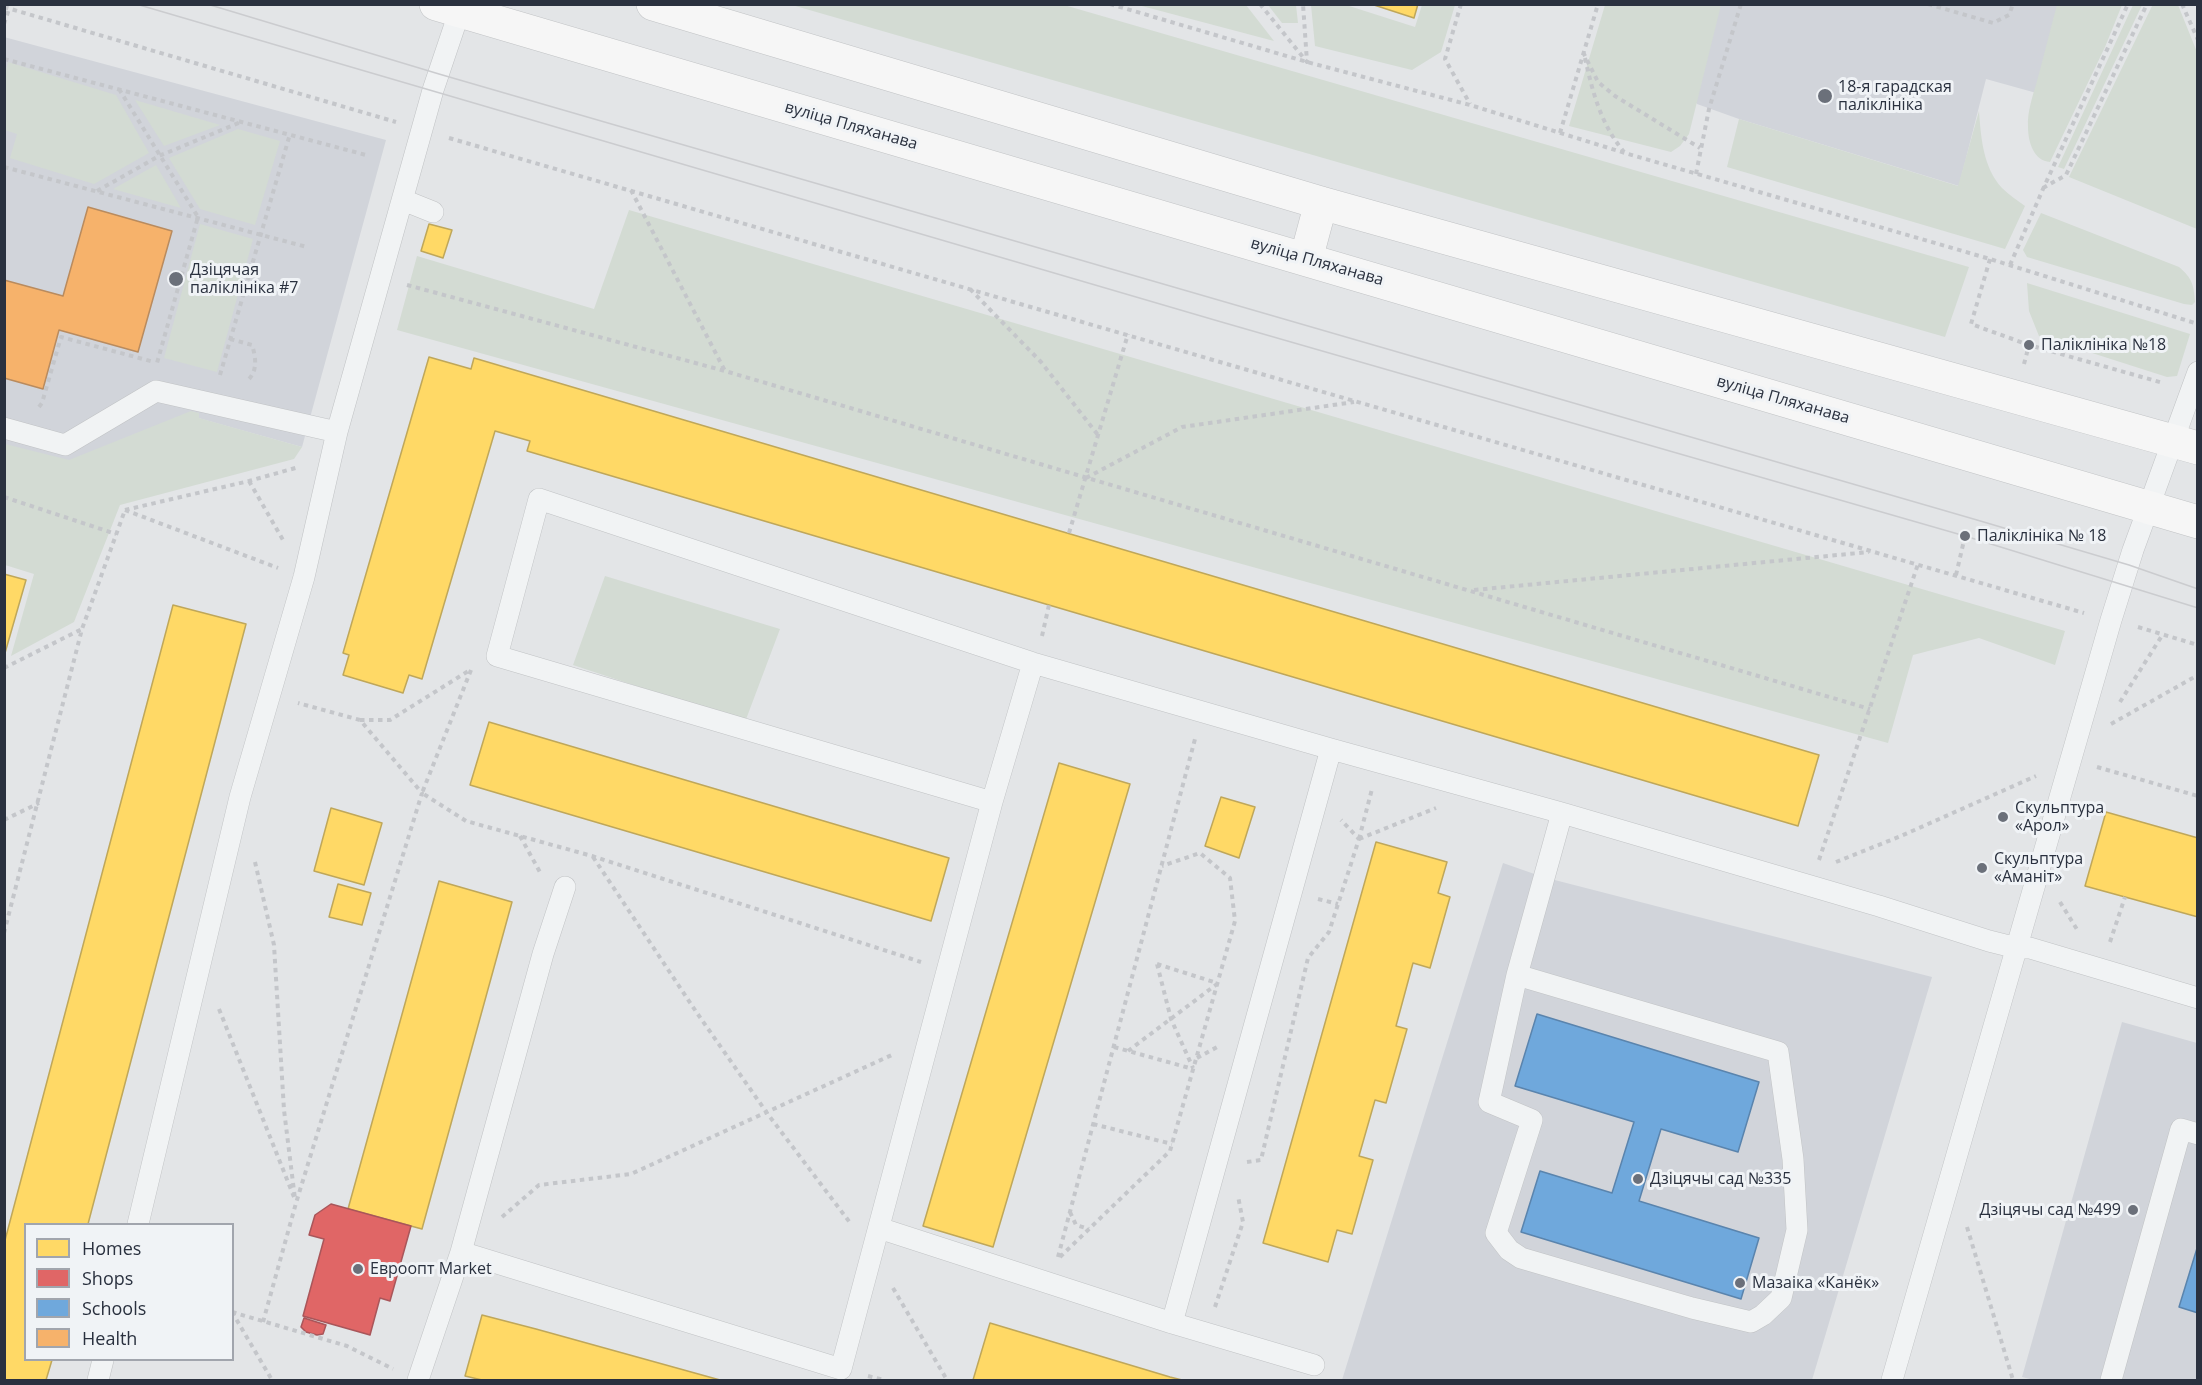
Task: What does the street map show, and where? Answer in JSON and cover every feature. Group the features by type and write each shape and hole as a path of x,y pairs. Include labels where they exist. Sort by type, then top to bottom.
{"main road":[{"path":"653,4 1321,202 2186,444"},
{"name":"вуліца Пляханава","path":"453,7 2198,522"},
{"path":"1306,259 1321,202"}],"lane":[{"path":"138,1223 240,798 304,577 337,432 403,200 453,7"},
{"path":"403,200 433,212"},
{"path":"1892,1380 2111,620 2133,550 2150,508 2186,444 2198,372"},
{"path":"4,428 65,445 156,391 337,432"},
{"path":"992,802 497,656 539,499 1033,663 1562,813 1813,878 1989,941 2017,948 2030,948 2198,998"},
{"path":"461,1252 841,1369 992,802 1033,663"},
{"path":"1172,1323 1331,749"},
{"path":"1517,975 1778,1052 1793,1158 1797,1230 1781,1298 1764,1315 1750,1322 1692,1308 1521,1258 1509,1250 1497,1233 1532,1120 1489,1102 1517,975 1562,813"},
{"path":"418,1380 461,1252 543,954 565,887"},
{"path":"2111,1380 2181,1129 2198,1134"},
{"path":"879,1227 1172,1323 1314,1365"},
{"path":"98,1380 103,1361"}],"path":[{"path":"1110,4 1307,62 1470,105 1624,153 2010,265 2198,324"},
{"path":"1260,4 1307,62"},
{"path":"1303,4 1307,62"},
{"path":"1461,4 1445,59 1470,105"},
{"path":"1560,133 1598,4"},
{"path":"1696,174 1709,109 1741,4"},
{"path":"1928,4 1993,23 2009,15 2013,4"},
{"path":"2010,265 2128,4"},
{"path":"2043,189 2066,176 2147,4"},
{"path":"2182,4 2198,40"},
{"path":"4,24 7,8 2091,614"},
{"path":"1583,52 1598,82 1615,96 1700,149"},
{"path":"1583,52 1595,102 1615,141 1624,153"},
{"path":"4,59 366,155"},
{"path":"34,413 42,403 61,337 157,363 198,217 118,88"},
{"path":"95,191 159,156 242,121"},
{"path":"218,381 290,134"},
{"path":"4,167 306,247"},
{"path":"630,189 725,371"},
{"path":"1990,259 1971,324 2029,345 2164,384"},
{"path":"381,277 725,371 1870,709"},
{"path":"970,288 1041,362 1098,435"},
{"path":"1069,533 1128,334"},
{"path":"230,339 252,345 255,367 250,379 245,383"},
{"path":"1086,478 1182,427 1358,402"},
{"path":"125,510 331,460"},
{"path":"249,481 304,577"},
{"path":"4,497 116,534"},
{"path":"125,510 304,577"},
{"path":"4,933 82,629 125,510"},
{"path":"1956,575 1965,536"},
{"path":"1470,591 1873,551"},
{"path":"1813,878 1918,564"},
{"path":"2082,624 2085,613"},
{"path":"2133,626 2198,645"},
{"path":"4,668 82,629"},
{"path":"2114,710 2163,634"},
{"path":"309,706 360,720 390,720 471,669 497,656"},
{"path":"263,1322 296,1203 422,793 471,669"},
{"path":"2108,720 2102,729 2198,675"},
{"path":"1161,866 1200,853 1230,878 1235,921 1170,1151 1057,1260 1113,1047 1161,866 1202,712"},
{"path":"360,720 422,793 466,822 592,856 948,970"},
{"path":"1246,1162 1262,1160 1308,958 1329,932 1382,763"},
{"path":"2087,764 2198,796"},
{"path":"1813,878 2040,774"},
{"path":"1318,796 1359,839"},
{"path":"4,820 39,802"},
{"path":"1359,839 1440,807"},
{"path":"253,854 274,945 284,1110 296,1203"},
{"path":"592,856 767,1113 872,1253 947,1380"},
{"path":"2107,951 2125,897"},
{"path":"200,961 296,1203"},
{"path":"1194,1069 1171,1019 1157,964 1218,983"},
{"path":"1128,1051 1218,983"},
{"path":"1113,1047 1194,1069"},
{"path":"461,1252 539,1185 631,1174 895,1053"},
{"path":"1093,1124 1172,1144"},
{"path":"1207,1334 1243,1222 1238,1193"},
{"path":"1070,1212 1076,1225 1089,1229"},
{"path":"1967,1226 2013,1380"},
{"path":"234,1313 347,1346 396,1371"},
{"path":"234,1315 272,1380"}],"shaded area":[{"path":"2153,4 2178,5 2197,52 2197,229 2069,177"},
{"path":"792,5 1064,5 1969,267 1945,337"},
{"path":"1138,5 1246,5 1274,41"},
{"path":"1268,5 1296,5 1298,23 1282,23"},
{"path":"1311,5 1346,5 1415,27 1422,5 1455,5 1441,52 1412,70 1315,46"},
{"path":"1605,5 1721,5 1689,134 1680,146 1671,152 1569,126"},
{"name":"18-я гарадская паліклініка","path":"1627,5 2082,5 2058,99 1986,79 1959,186 1697,104"},
{"path":"2057,5 2122,5 2105,47 2050,162 2044,161 2033,150 2029,139 2028,121"},
{"path":"2133,5 2142,5 2064,169 2058,167"},
{"name":"Дзіцячая паліклініка #7","path":"4,37 386,140 302,447 198,418 68,468 5,452"},
{"path":"8,62 116,95 149,153 94,184 10,158 17,134 5,130 5,74"},
{"path":"135,100 220,125 164,146"},
{"path":"1979,111 1982,142 1991,171 2002,188 2025,206 2005,249 1727,167 1739,119 1958,186"},
{"path":"238,129 280,141 255,225 200,209 169,158"},
{"path":"156,165 181,208 113,189"},
{"path":"629,210 2065,631 2055,665 1979,638 1913,655 1888,743 397,330 417,256 594,309"},
{"path":"2041,213 2179,267 2192,282 2195,302 2192,305 2184,304 2027,257 2023,250"},
{"path":"200,224 253,239 217,372 164,358"},
{"path":"2027,283 2190,334 2177,376 2167,377 2039,336 2029,311"},
{"path":"191,411 199,413 199,418 302,447 294,459 120,505 74,622 11,656 34,574 5,565 5,444 69,460"},
{"path":"605,576 780,629 745,722 573,665"},
{"name":"Дзіцячы сад №335","path":"1503,863 1543,877 1932,977 1812,1380 1342,1380"},
{"name":"Дзіцячы сад №499","path":"2122,1022 2197,1043 2197,1380 2034,1380 2022,1377"}],"building: Homes":[{"path":"1371,4 1418,4 1414,18"},
{"path":"429,224 452,230 443,258 421,251"},
{"path":"429,357 471,369 474,358 1819,755 1798,826 527,451 530,441 495,431 422,679 409,675 403,693 343,675 349,655 343,653"},
{"path":"4,574 26,580 5,653 4,653"},
{"path":"173,605 246,624 88,1223 24,1223 24,1361 52,1361 46,1380 4,1380 4,1244"},
{"path":"489,722 949,858 931,921 470,785"},
{"path":"1059,763 1130,784 993,1247 923,1226"},
{"path":"1221,797 1255,807 1239,858 1205,846"},
{"path":"331,808 382,823 364,885 314,871"},
{"path":"2106,812 2198,838 2198,917 2085,886"},
{"path":"1376,842 1447,862 1438,893 1450,897 1430,968 1413,963 1396,1026 1407,1029 1386,1103 1375,1100 1359,1156 1373,1160 1352,1234 1337,1230 1328,1262 1263,1243"},
{"path":"439,881 512,902 422,1229 348,1209"},
{"path":"338,884 371,893 362,925 329,917"},
{"path":"482,1315 720,1380 482,1380 465,1376"},
{"path":"990,1323 1170,1377 1182,1380 973,1380"}],"building: Shops":[{"name":"Евроопт Market","path":"331,1204 411,1226 390,1301 380,1298 370,1335 303,1316 324,1239 309,1235 315,1215"},
{"path":"304,1318 326,1325 323,1334 306,1332 301,1327"}],"building: Schools":[{"path":"1537,1014 1759,1082 1738,1152 1661,1129 1639,1201 1759,1238 1741,1299 1521,1232 1540,1171 1612,1193 1634,1122 1515,1086"},
{"path":"2198,1245 2198,1313 2179,1307"}],"building: Health":[{"path":"88,207 172,231 138,352 59,330 43,389 4,378 4,280 63,296"}],"tram line":[{"path":"136,4 1218,321 1965,536 2198,608"},
{"path":"207,4 439,74 1977,520 2129,565 2198,589"}],"place":[{"name":"18-я гарадская паліклініка","path":"1825,96"},
{"name":"Дзіцячая паліклініка #7","path":"176,279"},
{"name":"Паліклініка №18","path":"2029,345"},
{"name":"Паліклініка № 18","path":"1965,536"},
{"name":"Скульптура «Арол»","path":"2003,817"},
{"name":"Скульптура «Аманіт»","path":"1982,868"},
{"name":"Дзіцячы сад №335","path":"1638,1179"},
{"name":"Дзіцячы сад №499","path":"2133,1210"},
{"name":"Евроопт Market","path":"358,1269"},
{"name":"Мазаіка «Канёк»","path":"1740,1283"}]}
